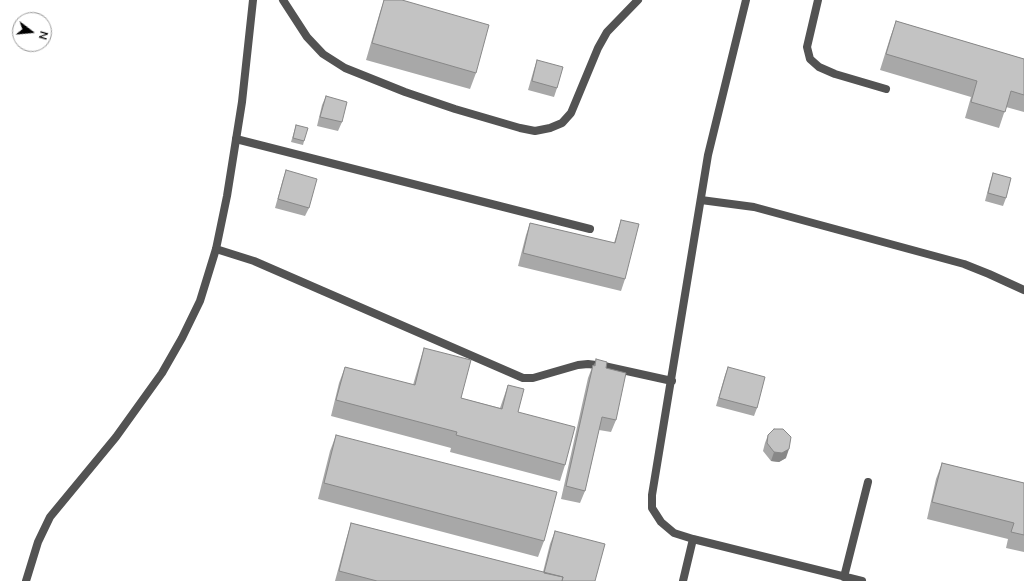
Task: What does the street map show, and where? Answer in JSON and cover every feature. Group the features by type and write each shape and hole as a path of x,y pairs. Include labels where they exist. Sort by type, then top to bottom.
{"street":[{"path":"26,581 38,542 50,517 116,437 162,373 182,338 200,301 216,249 236,138 254,0"},
{"path":"283,0 307,37 323,54 345,68 404,92 455,109 535,131 550,128 562,123 571,113 598,48 611,28 638,0"},
{"path":"746,0 708,155 672,381 652,495 652,508 660,522 674,533 693,540 862,581"},
{"path":"818,0 807,47 810,59 819,67 835,74 886,89"},
{"path":"236,138 590,229"},
{"path":"701,200 754,207 956,262 989,274 1024,290"},
{"path":"216,249 262,264 522,378 533,378 578,365 588,364 604,366 672,381"},
{"path":"844,577 868,482"},
{"path":"683,581 693,540"}],"building":[{"path":"384,0 402,0 489,25 476,73 372,43"},
{"path":"896,21 1024,59 1024,95 1011,91 1005,112 971,102 977,81 886,54"},
{"path":"537,60 563,67 557,88 532,81"},
{"path":"326,96 347,102 342,122 320,117"},
{"path":"296,125 308,128 304,141 293,138"},
{"path":"286,170 317,179 309,208 278,199"},
{"path":"993,173 1011,178 1006,198 988,193"},
{"path":"621,220 639,224 625,279 523,253 530,223 615,243"},
{"path":"424,348 471,360 461,398 502,409 508,385 524,389 518,412 575,427 565,465 456,435 457,432 336,400 345,367 415,385"},
{"path":"596,359 607,362 606,368 626,373 616,420 602,417 585,491 566,486 593,365 595,366"},
{"path":"728,367 765,377 757,408 719,398"},
{"path":"774,429 783,429 791,437 789,449 782,453 774,452 767,443 768,435"},
{"path":"336,435 557,492 544,541 324,483"},
{"path":"942,463 1024,483 1024,535 1011,532 1014,523 932,502"},
{"path":"351,523 563,577 562,581 377,581 339,571"},
{"path":"555,531 605,544 595,581 562,581 563,577 544,573"}]}
